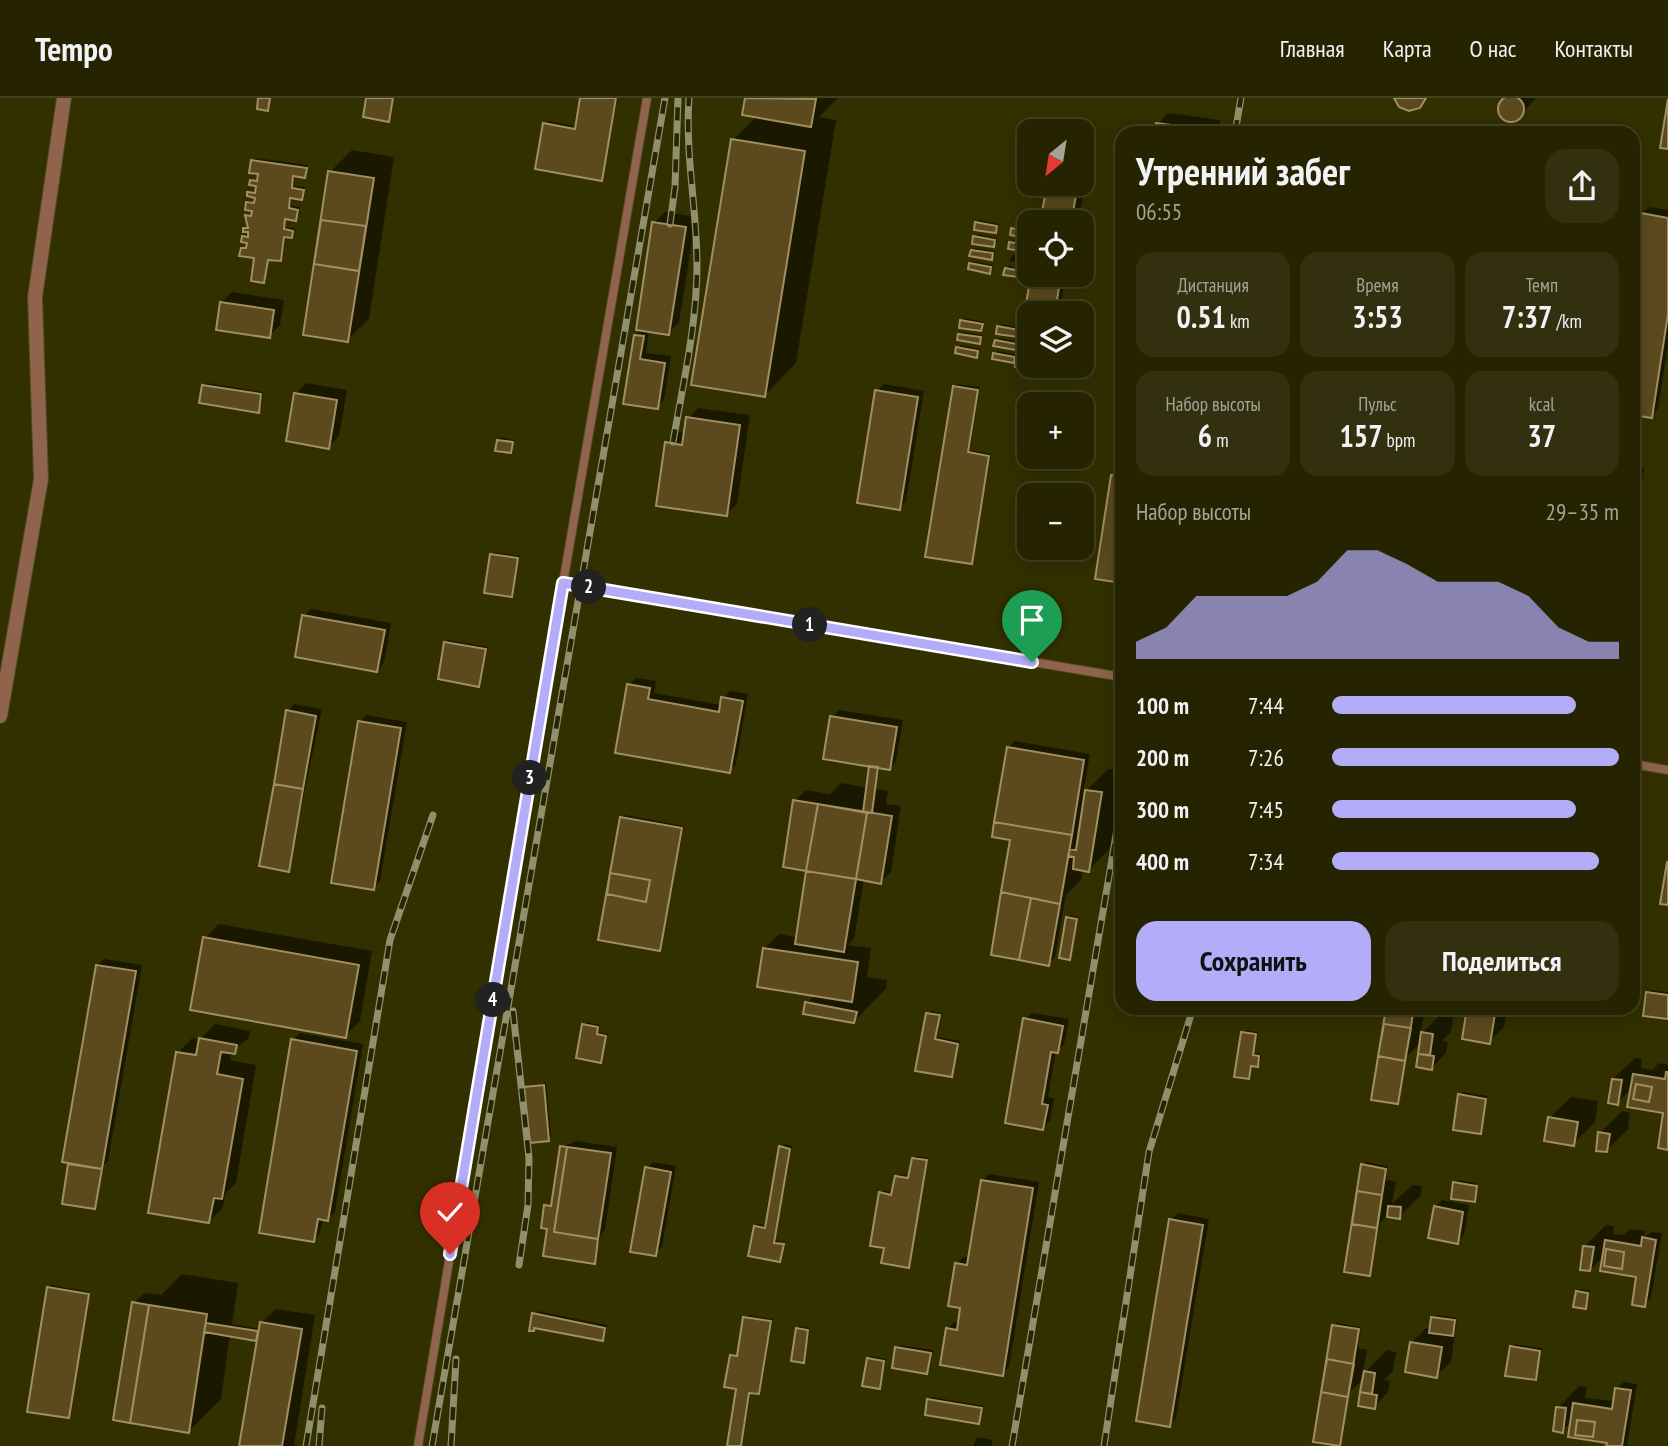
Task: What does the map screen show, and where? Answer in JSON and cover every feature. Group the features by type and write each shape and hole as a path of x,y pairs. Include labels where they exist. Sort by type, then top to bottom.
{"street":[{"path":"0,716 41,479 35,297 64,98"}],"lane":[{"path":"418,1446 647,98"},
{"path":"563,583 1115,676"},
{"path":"1640,765 1668,770"}],"building":[{"path":"1511,96 1520,100 1524,109 1520,118 1511,122 1502,118 1498,109 1502,100"},
{"path":"258,98 270,98 268,111 257,109"},
{"path":"366,98 393,98 389,122 363,117"},
{"path":"580,98 616,98 602,181 535,169 543,123 575,129"},
{"path":"745,98 816,99 811,127 742,115"},
{"path":"1394,98 1426,98 1420,108 1409,111 1399,107"},
{"path":"1668,99 1668,149 1660,148"},
{"path":"1156,123 1179,126 1156,126"},
{"path":"731,139 805,151 765,397 691,385"},
{"path":"251,160 307,168 305,178 293,176 292,188 304,190 302,200 290,198 289,208 298,210 296,221 285,219 284,229 293,231 292,238 284,237 281,261 268,260 264,283 251,281 254,258 239,256 241,248 246,248 247,243 241,242 242,236 248,237 248,232 243,232 243,228 248,228 245,215 251,216 252,211 245,210 246,202 254,203 255,198 247,196 247,192 255,193 256,186 249,185 250,180 257,181 258,174 249,173"},
{"path":"328,171 374,178 348,342 303,335"},
{"path":"1045,196 1076,196 1073,210 1042,210"},
{"path":"1641,213 1668,218 1668,314 1652,418 1640,416"},
{"path":"321,220 366,226 359,271 314,264"},
{"path":"652,222 686,227 669,335 636,330"},
{"path":"975,222 997,226 996,233 974,230"},
{"path":"1011,228 1017,229 1017,236 1010,235"},
{"path":"973,236 995,240 994,247 972,244"},
{"path":"1009,242 1017,243 1017,250 1008,249"},
{"path":"971,250 993,253 992,260 969,256"},
{"path":"969,263 991,267 990,274 968,269"},
{"path":"1005,268 1017,270 1017,277 1003,275"},
{"path":"1029,287 1059,287 1057,301 1026,301"},
{"path":"220,302 274,310 270,338 216,330"},
{"path":"960,320 983,324 981,331 959,328"},
{"path":"997,326 1017,329 1017,337 996,334"},
{"path":"958,334 981,337 980,344 957,340"},
{"path":"634,335 644,336 640,359 665,363 658,409 623,404"},
{"path":"995,340 1017,344 1016,350 993,346"},
{"path":"956,347 978,351 977,358 955,353"},
{"path":"993,353 1015,357 1014,363 992,359"},
{"path":"202,385 261,394 259,413 199,403"},
{"path":"953,386 978,390 968,452 989,456 972,564 925,557"},
{"path":"875,390 918,397 900,510 857,503"},
{"path":"294,393 337,400 329,449 286,441"},
{"path":"686,417 740,425 727,516 656,506 665,442 682,445"},
{"path":"497,440 513,442 511,453 495,451"},
{"path":"1111,475 1115,476 1115,582 1095,579"},
{"path":"490,554 518,558 512,597 484,593"},
{"path":"302,615 385,630 377,672 295,657"},
{"path":"444,642 486,649 479,687 438,679"},
{"path":"627,684 650,688 648,699 719,712 721,697 743,701 730,773 615,753"},
{"path":"286,710 316,716 303,789 274,784"},
{"path":"830,716 897,727 890,770 823,759"},
{"path":"358,721 401,728 374,890 331,883"},
{"path":"1007,747 1084,760 1072,835 994,822"},
{"path":"869,766 878,767 872,813 863,812"},
{"path":"274,784 303,789 289,872 259,866"},
{"path":"1085,790 1102,792 1089,872 1073,869 1074,857 1068,856 1070,849 1076,850"},
{"path":"793,800 892,816 881,884 856,879 844,952 795,944 806,871 783,867"},
{"path":"818,804 867,813 856,879 806,871"},
{"path":"620,817 682,828 660,951 598,940"},
{"path":"994,822 1072,835 1060,904 1001,892 1010,840 992,837"},
{"path":"1668,862 1668,905 1660,904"},
{"path":"610,873 650,880 646,902 607,894"},
{"path":"1001,892 1031,898 1019,960 991,955"},
{"path":"1031,898 1060,904 1049,966 1019,960"},
{"path":"1066,917 1077,919 1070,960 1059,958"},
{"path":"203,937 359,965 346,1038 190,1010"},
{"path":"763,948 858,962 852,1002 757,987"},
{"path":"96,965 136,971 102,1169 62,1162"},
{"path":"1646,992 1668,995 1668,1019 1643,1016"},
{"path":"805,1002 857,1012 854,1023 803,1014"},
{"path":"926,1013 940,1015 935,1039 958,1044 952,1077 915,1071"},
{"path":"1385,1015 1413,1015 1398,1104 1371,1100"},
{"path":"1466,1015 1495,1015 1490,1044 1462,1039"},
{"path":"1023,1018 1063,1026 1058,1053 1051,1052 1042,1104 1048,1105 1043,1130 1005,1123"},
{"path":"582,1024 598,1027 597,1034 606,1036 601,1063 576,1058"},
{"path":"1384,1024 1411,1028 1405,1061 1378,1056"},
{"path":"1241,1032 1256,1034 1253,1055 1259,1056 1258,1067 1251,1066 1249,1079 1234,1077"},
{"path":"1421,1032 1433,1034 1430,1055 1418,1054"},
{"path":"199,1038 237,1045 235,1054 221,1052 217,1074 243,1079 222,1199 214,1198 209,1223 148,1213 176,1052 196,1055"},
{"path":"291,1039 357,1051 328,1221 318,1219 314,1242 259,1233"},
{"path":"1418,1054 1434,1056 1432,1070 1416,1067"},
{"path":"1666,1072 1668,1150 1658,1148 1663,1113 1627,1107 1633,1074 1665,1079"},
{"path":"1612,1079 1622,1080 1618,1105 1608,1103"},
{"path":"1636,1084 1652,1087 1649,1102 1633,1099"},
{"path":"544,1085 549,1141 530,1143 524,1087"},
{"path":"1458,1094 1486,1099 1481,1134 1453,1130"},
{"path":"1548,1117 1578,1122 1574,1146 1544,1141"},
{"path":"1598,1132 1610,1134 1607,1152 1596,1151"},
{"path":"560,1146 567,1147 554,1232 598,1239 595,1264 543,1256 547,1229 541,1228 544,1205 551,1206"},
{"path":"779,1146 790,1149 774,1243 784,1244 780,1262 748,1256 754,1226 765,1228"},
{"path":"567,1147 611,1153 598,1239 554,1232"},
{"path":"912,1158 927,1160 909,1268 881,1263 884,1248 870,1246 879,1192 891,1195 895,1176 908,1178"},
{"path":"68,1164 102,1169 95,1209 62,1204"},
{"path":"1361,1164 1386,1169 1370,1276 1344,1272"},
{"path":"645,1167 671,1172 656,1256 630,1252"},
{"path":"981,1180 1033,1188 1003,1376 940,1365 946,1328 957,1330 960,1308 948,1306 955,1263 967,1265"},
{"path":"1453,1182 1477,1186 1475,1202 1451,1199"},
{"path":"1357,1191 1382,1195 1377,1228 1352,1224"},
{"path":"1388,1206 1401,1207 1400,1219 1387,1217"},
{"path":"1434,1206 1463,1212 1458,1244 1428,1238"},
{"path":"1169,1219 1203,1225 1170,1427 1136,1421"},
{"path":"1642,1237 1656,1240 1645,1307 1632,1305 1636,1277 1600,1271 1605,1240 1641,1246"},
{"path":"1583,1246 1594,1247 1590,1271 1580,1270"},
{"path":"1606,1249 1624,1252 1622,1269 1604,1266"},
{"path":"47,1287 89,1294 69,1418 27,1412"},
{"path":"1576,1291 1588,1293 1586,1309 1573,1307"},
{"path":"132,1302 149,1305 130,1423 113,1420"},
{"path":"149,1305 207,1314 189,1433 130,1423"},
{"path":"532,1313 605,1328 603,1341 534,1328 534,1331 529,1331"},
{"path":"743,1317 771,1321 759,1394 749,1393 741,1446 727,1446 736,1389 724,1387 730,1355 737,1356"},
{"path":"1431,1317 1455,1320 1453,1336 1429,1333"},
{"path":"260,1322 302,1329 282,1446 239,1446"},
{"path":"206,1323 258,1331 256,1341 204,1332"},
{"path":"1332,1325 1359,1329 1340,1446 1313,1442"},
{"path":"796,1328 808,1330 804,1363 791,1361"},
{"path":"1410,1342 1442,1347 1437,1378 1405,1372"},
{"path":"1510,1346 1540,1351 1536,1380 1505,1376"},
{"path":"895,1347 931,1353 927,1374 892,1368"},
{"path":"867,1358 884,1361 880,1389 862,1386"},
{"path":"1327,1359 1354,1364 1348,1397 1321,1392"},
{"path":"1364,1371 1375,1373 1372,1394 1360,1392"},
{"path":"1615,1388 1631,1390 1622,1446 1606,1446 1607,1443 1568,1437 1573,1403 1612,1409"},
{"path":"1360,1392 1377,1395 1375,1409 1358,1406"},
{"path":"927,1399 982,1408 979,1424 925,1415"},
{"path":"1556,1407 1566,1408 1563,1433 1553,1431"},
{"path":"1577,1420 1595,1422 1593,1437 1575,1435"}],"railway":[{"path":"432,1446 665,98"},
{"path":"670,224 675,187 678,98"},
{"path":"673,442 695,309 697,265 689,98"},
{"path":"1236,126 1241,98"},
{"path":"306,1446 390,940 433,815"},
{"path":"1012,1446 1115,841"},
{"path":"513,1011 529,1158 528,1205 519,1265"},
{"path":"1104,1446 1149,1152 1191,1015"},
{"path":"451,1446 456,1359"},
{"path":"319,1446 322,1408"}],"route":[{"path":"450,1254 563,583 1032,662"}]}
